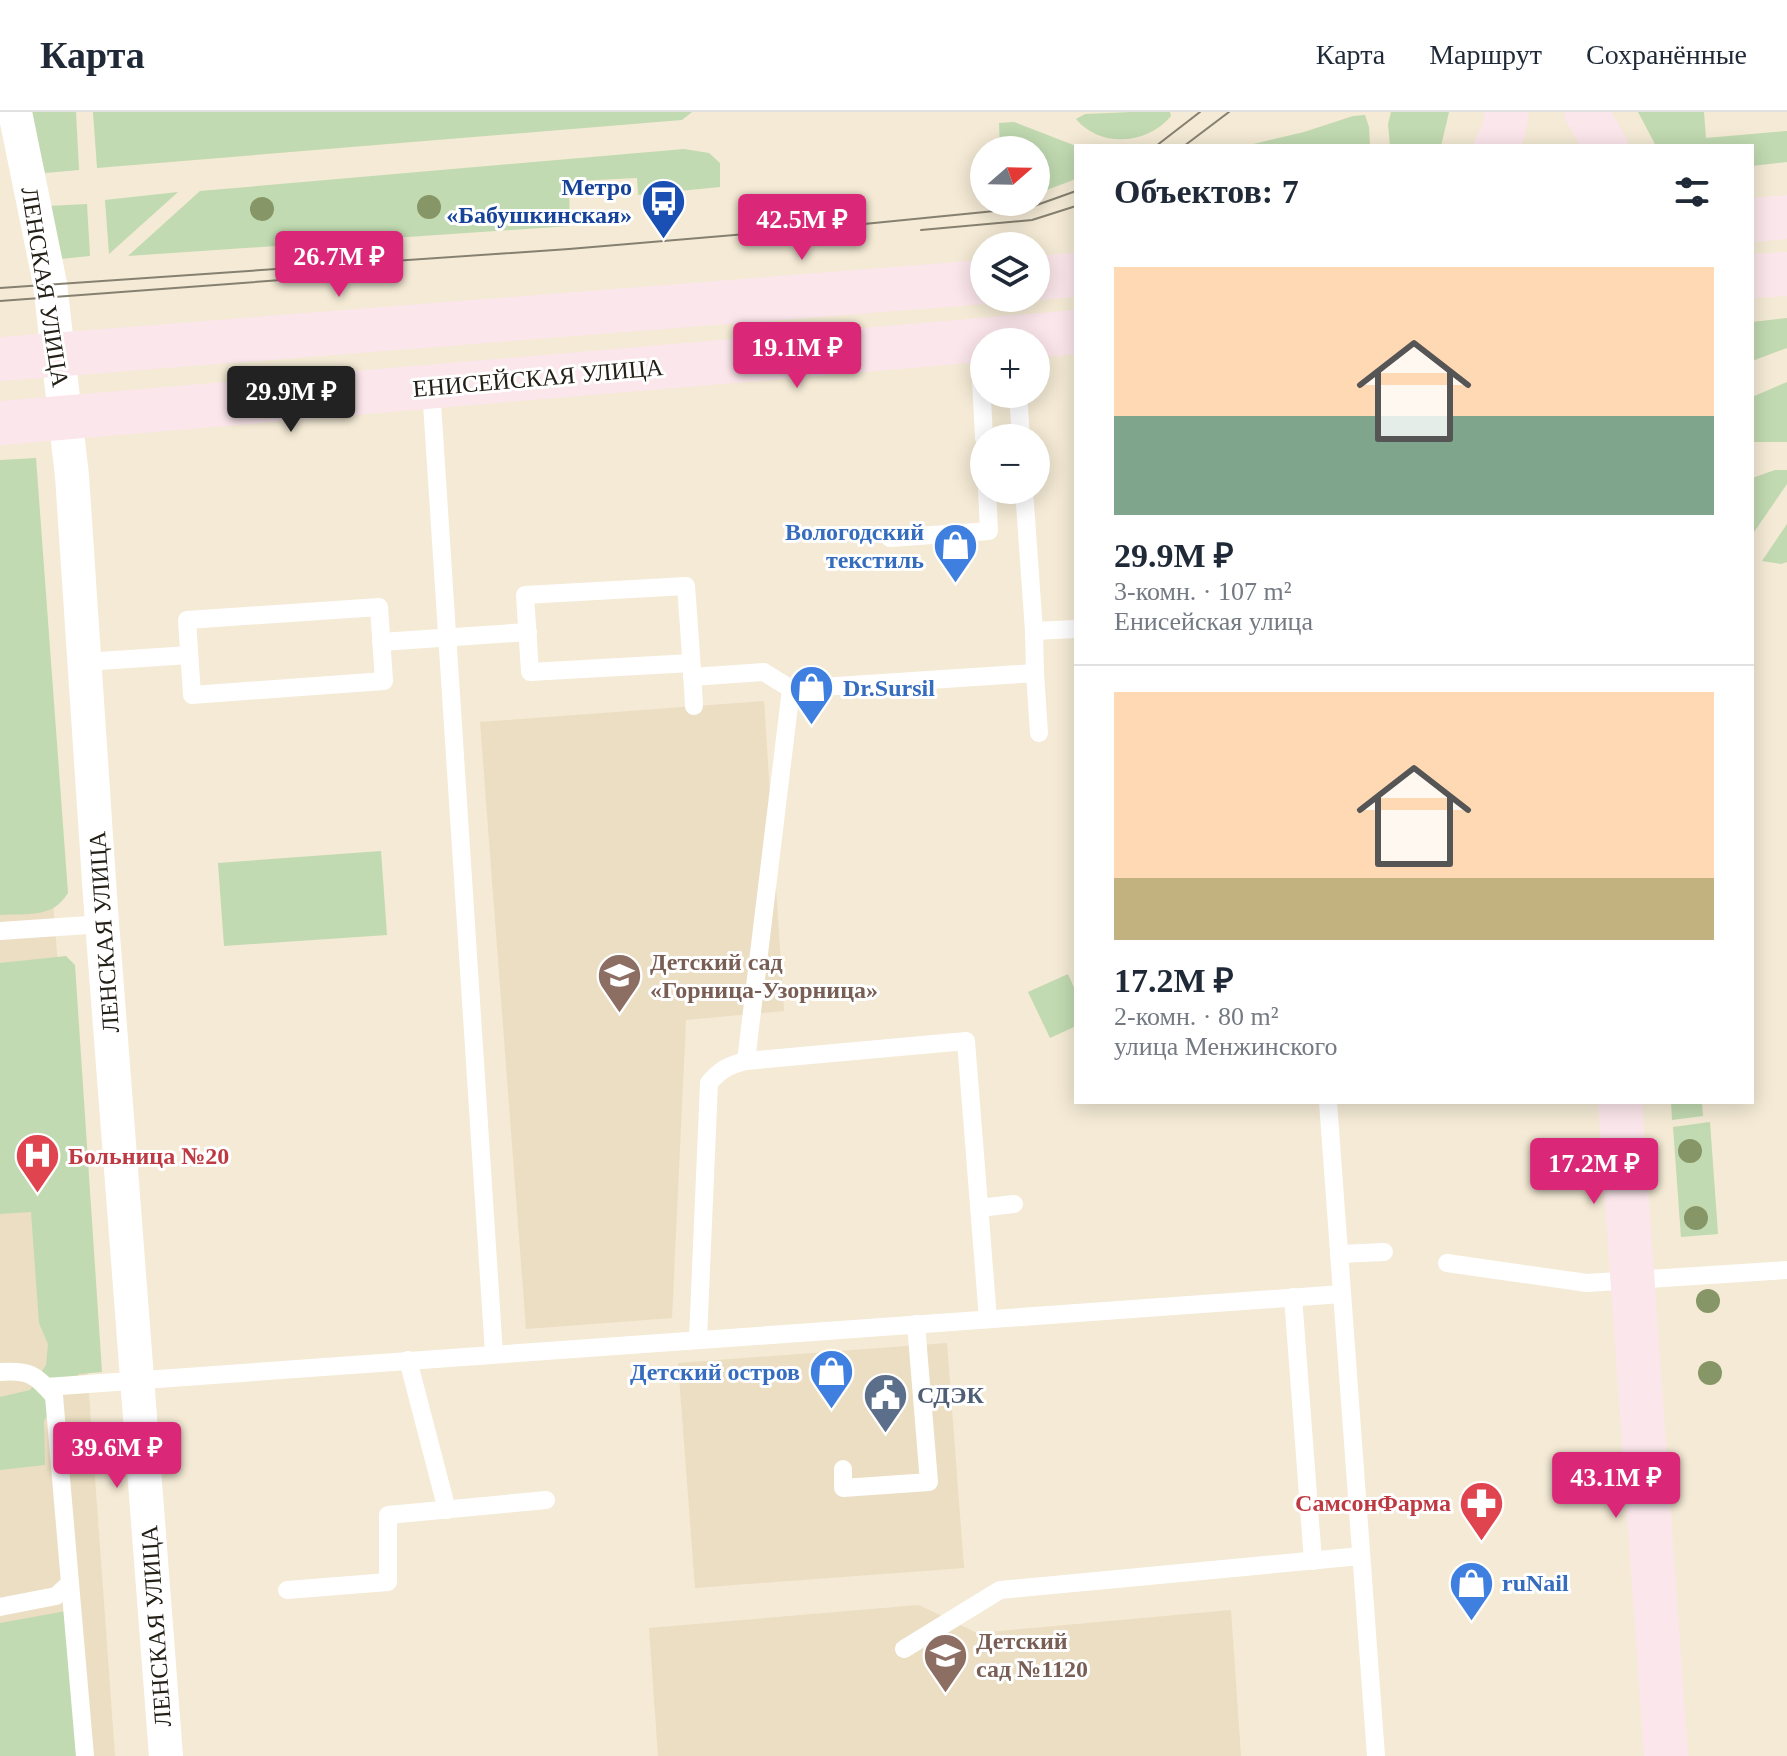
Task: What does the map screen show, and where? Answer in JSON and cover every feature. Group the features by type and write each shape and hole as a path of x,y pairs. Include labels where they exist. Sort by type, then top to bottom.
{"main road":[{"path":"1497,144 1508,112"},
{"path":"1508,112 1512,144"},
{"path":"1574,112 1577,144"},
{"path":"1586,112 1605,144"},
{"path":"1754,220 1787,217"},
{"path":"1754,276 1787,274"},
{"path":"1050,277 1074,275"},
{"path":"0,359 970,283"},
{"name":"ЕНИСЕЙСКАЯ УЛИЦА","path":"1050,335 1074,332"},
{"name":"ЕНИСЕЙСКАЯ УЛИЦА","path":"0,423 970,343"},
{"path":"1620,1104 1666,1756"}],"street":[{"name":"ЛЕНСКАЯ УЛИЦА","path":"15,112 50,284 72,476 166,1756"}],"lane":[{"path":"431,388 494,1354"},
{"path":"890,538 989,531 988,504"},
{"path":"1025,504 1039,733"},
{"path":"694,706 692,670 686,586 525,595 530,672 692,670 764,672 791,689 1035,673"},
{"path":"379,607 381,642 384,681 192,695 187,620 379,607"},
{"path":"1034,631 1074,629"},
{"path":"381,642 528,632"},
{"path":"84,662 189,655"},
{"path":"746,1061 791,689"},
{"path":"0,931 103,924"},
{"path":"698,1339 709,1083 718,1072 746,1061 966,1041 988,1319"},
{"path":"1328,1104 1376,1756"},
{"path":"979,1208 1014,1204"},
{"path":"1339,1254 1384,1252"},
{"path":"1447,1263 1587,1283 1787,1270"},
{"path":"46,1387 1342,1294"},
{"path":"1293,1297 1313,1561"},
{"path":"843,1469 843,1488 929,1482 916,1324"},
{"path":"408,1360 447,1510"},
{"path":"0,1372 21,1370 41,1381 54,1396 85,1756"},
{"path":"287,1590 388,1582 388,1515 546,1500"},
{"path":"904,1649 1000,1590 1361,1556"},
{"path":"0,1607 56,1596 70,1583"}],"shaded area":[{"name":"Больница №20","path":"23,526 115,1756 0,1756 0,528"},
{"name":"Детский сад «Горница-Узорница»","path":"764,701 784,1011 686,1020 672,1318 526,1329 480,722"},
{"path":"947,1343 964,1568 695,1588 678,1363"},
{"name":"Детский сад №1120","path":"919,1605 977,1633 1231,1610 1241,1756 658,1756 649,1628"}],"green space":[{"path":"29,112 76,112 79,170 45,173"},
{"path":"93,112 692,112 682,120 97,168"},
{"path":"1170,112 1171,116 1150,132 1124,139 1098,135 1076,119 1085,114"},
{"path":"1391,112 1449,112 1441,144 1390,144 1388,124"},
{"path":"1638,112 1704,112 1706,138 1787,131 1787,162 1754,166 1754,144 1655,144"},
{"path":"1365,115 1370,144 1253,144 1304,132"},
{"path":"1014,122 1074,145 1074,180 1050,189 1050,136 999,136 999,123"},
{"path":"684,149 709,153 720,163 720,187 638,195 637,178 575,181 569,188 570,226 128,256 200,191"},
{"path":"178,192 109,254 105,200"},
{"path":"87,204 90,256 60,259 47,206"},
{"path":"1787,318 1787,348 1754,360 1754,322"},
{"path":"1787,382 1787,442 1754,442 1754,396"},
{"path":"36,458 68,893 47,911 0,915 0,460"},
{"path":"1775,470 1787,470 1787,484 1754,532 1754,477"},
{"path":"1787,524 1787,562 1762,561"},
{"path":"381,851 387,935 224,946 218,863"},
{"path":"66,956 75,965 102,1372 79,1374 63,1391 44,1421 45,1465 0,1470 0,1397 30,1390 46,1365 48,1344 39,1323 31,1212 0,1214 0,963"},
{"path":"1068,974 1074,988 1074,1027 1050,1038 1028,992"},
{"path":"1671,1104 1702,1104 1703,1116 1672,1120"},
{"path":"1710,1122 1718,1234 1681,1237 1673,1127"},
{"path":"66,1611 76,1756 0,1756 0,1623"}],"tram line":[{"path":"1159,144 1200,112"},
{"path":"1187,144 1229,112"},
{"path":"0,288 569,249 864,224 1034,206 1074,192"},
{"path":"921,230 1032,220 1074,207"},
{"path":"0,301 335,276"}],"place":[{"name":"Метро «Бабушкинская»","path":"663,240"},
{"name":"Вологодский текстиль","path":"955,585"},
{"name":"Dr.Sursil","path":"812,727"},
{"name":"Детский сад «Горница-Узорница»","path":"619,1015"},
{"name":"Больница №20","path":"37,1195"},
{"name":"Детский остров","path":"831,1411"},
{"name":"СДЭК","path":"886,1434"},
{"name":"СамсонФарма","path":"1482,1542"},
{"name":"ruNail","path":"1471,1622"},
{"name":"Детский сад №1120","path":"945,1694"}]}
